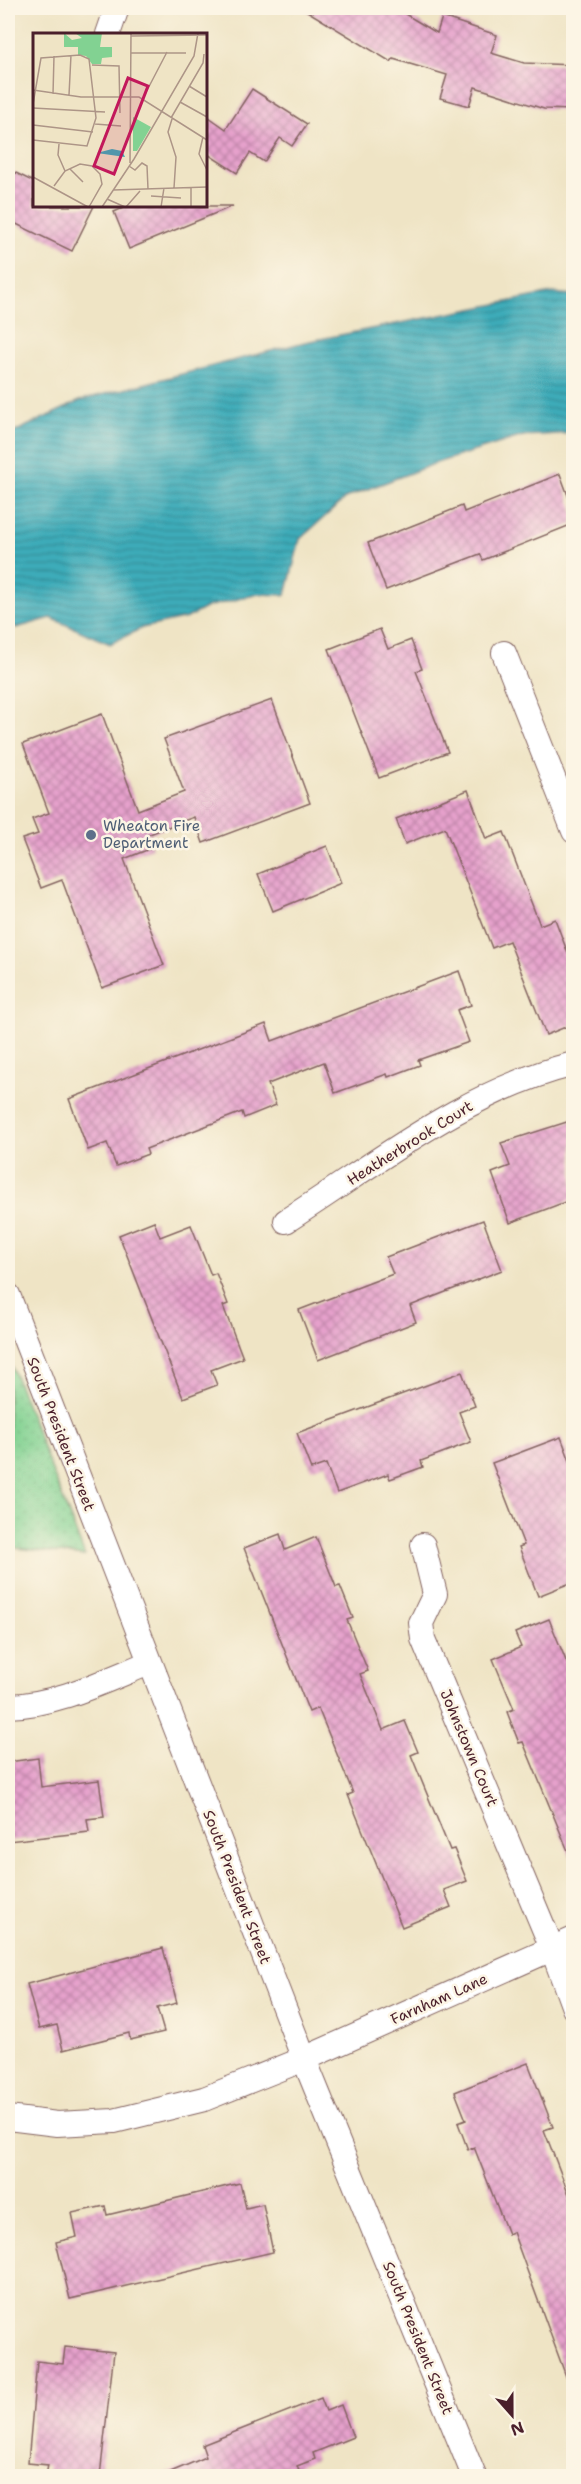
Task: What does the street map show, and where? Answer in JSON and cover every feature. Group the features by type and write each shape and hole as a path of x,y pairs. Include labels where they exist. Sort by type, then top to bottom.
{"street":[{"path":"108,33 117,8"},
{"path":"504,653 573,831"},
{"name":"Heatherbrook Court","path":"286,1221 444,1119 492,1093 573,1064"},
{"name":"South President Street","path":"8,1295 149,1663 468,2475"},
{"name":"Johnstown Court","path":"423,1545 435,1594 421,1623 423,1639 563,1944 573,2008"},
{"path":"8,1706 43,1703 149,1663"},
{"name":"Farnham Lane","path":"8,2118 57,2124 114,2121 204,2099 304,2059 563,1944"}],"green space":[{"path":"8,1357 85,1556 8,1547"}],"water":[{"path":"552,293 573,295 573,433 523,436 439,462 347,497 300,539 286,595 258,594 207,607 187,618 142,628 110,644 51,618 16,628 8,622 8,435 82,400 305,342"}],"building":[{"path":"302,8 395,8 437,33 442,17 497,35 491,53 524,63 573,65 573,110 544,109 475,87 469,106 440,98 447,75 393,59 391,62"},
{"path":"252,89 307,124 292,146 280,138 264,162 250,153 237,173 207,154 207,116 226,129"},
{"path":"8,169 33,182 33,207 94,207 72,251 8,220"},
{"path":"233,206 129,249 114,212 126,207"},
{"path":"560,474 573,509 573,524 483,560 480,554 386,590 368,543 462,506 464,512"},
{"path":"380,629 388,649 411,640 422,669 416,671 448,752 379,778 329,649"},
{"path":"272,700 310,803 203,843 194,817 147,835 152,848 124,859 164,965 102,988 62,880 41,888 22,839 38,834 32,819 49,813 23,744 102,714 138,810 184,792 164,739"},
{"path":"468,790 486,839 504,832 540,925 555,919 573,967 573,1024 546,1035 509,941 492,948 445,828 405,844 396,819"},
{"path":"327,846 341,883 273,911 258,874"},
{"path":"459,971 471,1005 457,1010 469,1042 418,1060 420,1065 335,1093 324,1062 268,1084 276,1105 244,1118 242,1112 146,1149 148,1154 116,1166 107,1143 88,1150 69,1099 266,1024 272,1041"},
{"path":"573,1120 573,1199 510,1223 492,1173 510,1166 501,1143"},
{"path":"483,1220 502,1270 410,1306 416,1322 318,1360 299,1310 393,1274 386,1257"},
{"path":"154,1221 160,1237 191,1225 211,1275 216,1273 228,1304 223,1306 243,1358 211,1370 217,1385 183,1398 119,1235"},
{"path":"462,1372 475,1406 459,1412 471,1442 421,1461 423,1467 390,1479 388,1474 337,1493 326,1464 311,1469 297,1433"},
{"path":"561,1437 573,1469 573,1582 538,1596 519,1547 524,1545 492,1463"},
{"path":"280,1534 285,1550 316,1537 336,1587 340,1586 353,1618 347,1620 368,1671 360,1674 383,1730 405,1721 418,1752 411,1755 450,1850 454,1849 467,1881 444,1890 451,1907 402,1927 348,1795 353,1793 318,1708 309,1712 244,1548"},
{"path":"549,1619 573,1678 573,1863 523,1742 519,1743 507,1712 514,1709 493,1659 521,1647 515,1633"},
{"path":"38,1758 41,1787 99,1780 104,1817 87,1819 89,1832 8,1841 8,1762"},
{"path":"163,1948 177,2003 157,2008 164,2032 130,2040 129,2033 63,2050 57,2025 39,2029 27,1984"},
{"path":"528,2063 553,2127 544,2130 573,2205 571,2390 513,2232 508,2234 474,2147 468,2150 458,2123 466,2120 455,2092"},
{"path":"240,2183 246,2208 263,2204 273,2252 70,2299 56,2242 77,2237 72,2213 105,2206 107,2215"},
{"path":"65,2347 114,2352 100,2476 46,2476 48,2465 28,2463 37,2361 63,2364"},
{"path":"321,2398 326,2411 341,2405 353,2437 313,2453 315,2459 297,2466 301,2476 161,2476 206,2457 202,2445"}],"place":[{"name":"Wheaton Fire Department","path":"91,835"}]}
